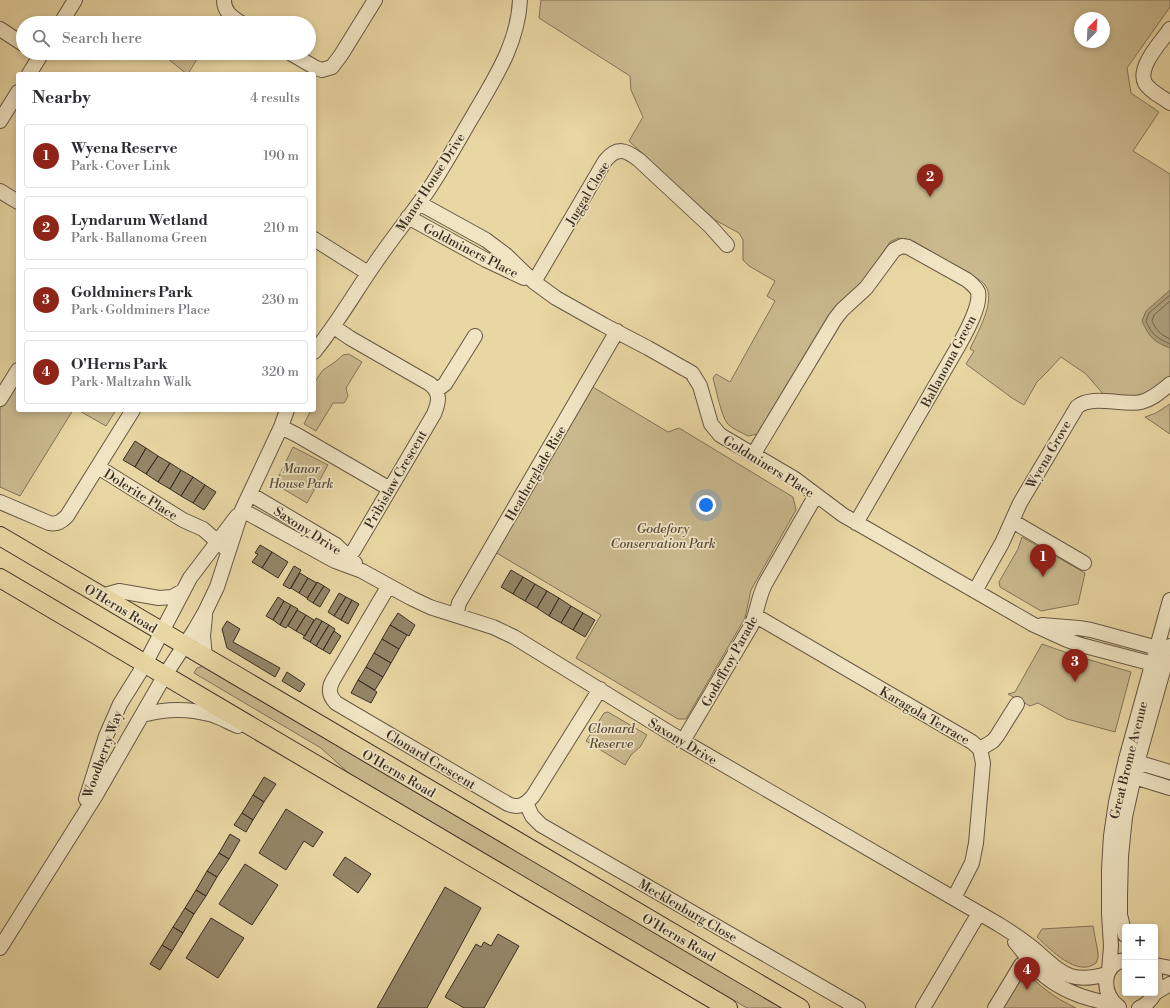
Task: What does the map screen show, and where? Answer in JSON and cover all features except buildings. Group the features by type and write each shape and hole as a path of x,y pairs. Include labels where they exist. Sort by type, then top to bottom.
{"main road":[{"name":"O'Herns Road","path":"0,536 354,747 800,1008"},
{"path":"0,578 728,1008"}],"street":[{"path":"65,16 75,0"},
{"path":"224,0 226,11 230,16"},
{"path":"302,60 322,70 332,67 375,0"},
{"name":"Manor House Drive","path":"316,350 334,327 368,273 419,203 502,66 517,23 520,0"},
{"path":"0,29 16,39"},
{"path":"1170,29 1148,61 1143,71 1143,78 1146,84 1170,103"},
{"path":"30,72 37,60"},
{"path":"0,121 16,95"},
{"name":"Juggal Close","path":"534,282 606,161 614,152 620,151 629,153 639,160 710,226 727,246"},
{"path":"0,191 16,201"},
{"name":"Goldminers Place","path":"419,203 486,240 506,255 534,282 556,298 692,373 700,386 711,424 715,431 795,479 837,511 856,523 1034,625 1067,640 1159,665"},
{"name":"Goldminers Place","path":"408,217 492,264 534,282"},
{"path":"316,240 368,273"},
{"name":"Ballanoma Green","path":"753,455 835,319 842,310 870,284 894,250 902,246 908,247 967,280 975,287 978,296 977,306 970,324 960,345 856,523"},
{"path":"334,327 350,338 430,384 436,390 445,384 475,336"},
{"name":"Heatherglade Rise","path":"456,615 459,603 617,331"},
{"path":"0,399 16,373"},
{"name":"Wyena Grove","path":"975,591 1002,543 1020,503 1074,410 1080,404 1092,401 1141,402 1158,394 1170,384"},
{"name":"Pribislaw Crescent","path":"346,560 390,489 436,408 439,399 436,390"},
{"path":"0,502 49,523 58,523 67,516 132,412"},
{"path":"165,675 205,612 217,587 238,527 242,510 281,427 286,412"},
{"path":"281,427 390,489"},
{"name":"Dolerite Place","path":"98,467 183,520 216,545"},
{"name":"Saxony Drive","path":"250,494 336,545 346,560 388,587 430,607 493,627 514,637 683,741 998,924 1019,938 1059,971 1067,975 1085,979 1108,972"},
{"name":"Godeffroy Parade","path":"683,741 751,626 756,616 760,593 816,495"},
{"path":"145,664 190,578 216,545 232,521 242,510"},
{"name":"Saxony Drive","path":"242,510 334,562 346,560"},
{"path":"1012,521 1084,563"},
{"path":"216,545 220,552 228,552"},
{"name":"Clonard Crescent","path":"388,587 333,680 330,689 331,698 336,703 502,802 517,807 526,803"},
{"path":"101,596 119,591 159,598 172,597 183,591"},
{"name":"Great Brome Avenue","path":"1119,1007 1109,998 1105,982 1112,946 1109,914 1111,836 1116,802 1128,776 1165,648 1170,600"},
{"path":"205,612 203,636 205,657"},
{"name":"Karagola Terrace","path":"756,616 972,742 980,749 983,763 975,849 968,873 954,898"},
{"name":"Goldminers Place","path":"1034,625 1091,630 1165,648"},
{"name":"Woodberry Way","path":"75,826 90,790 106,736 120,704 145,664"},
{"name":"Woodberry Way","path":"0,948 75,826 96,795 165,675"},
{"path":"526,803 533,796 600,689"},
{"path":"980,749 993,741 1017,704"},
{"path":"142,715 157,711 174,710 209,714 284,746"},
{"path":"1132,761 1170,772"},
{"path":"1128,776 1170,788"},
{"name":"Great Brome Avenue","path":"1122,924 1120,915 1121,856 1128,776"},
{"name":"Mecklenburg Close","path":"526,803 532,816 541,825 858,1008"},
{"path":"923,1008 979,913"},
{"name":"Saxony Drive","path":"998,924 1039,970 1050,979 1074,993 1119,1007"},
{"path":"1108,972 1114,965 1122,961"},
{"path":"995,1008 1021,964"},
{"path":"1158,966 1170,968"},
{"path":"1152,997 1170,984"}],"green space":[{"path":"541,0 1170,0 1170,7 1127,68 1131,93 1159,112 1133,151 1170,174 1170,376 1155,389 1136,396 1104,395 1086,374 1061,357 1037,382 1024,405 1012,398 966,364 974,351 970,349 985,317 989,299 988,291 985,285 975,277 915,242 898,238 890,242 865,279 830,314 758,434 748,436 734,429 725,419 713,378 716,374 730,382 775,301 767,296 775,281 749,266 743,260 743,240 739,233 715,220 629,141 643,117 631,90 630,76 539,18"},
{"path":"169,60 196,60 189,72 184,72"},
{"name":"Manor House Park","path":"349,354 362,362 346,388 348,396 344,403 333,403 316,431 304,424 310,412 316,412 316,380 323,370 343,355"},
{"path":"16,382 16,412 72,412 20,496 0,487 0,409"},
{"name":"Godefory Conservation Park","path":"591,386 668,432 679,428 793,497 796,510 751,590 745,618 686,719 678,719 576,658 601,615 495,552"},
{"path":"1170,404 1170,434 1145,417 1156,413"},
{"path":"82,412 115,412 106,426"},
{"name":"Manor House Park","path":"293,447 328,465 307,503 280,487 277,480"},
{"path":"1022,537 1085,573 1078,604 1041,611 1000,587 999,582 1018,549"},
{"path":"1042,644 1131,672 1115,732 1067,719 1038,703 1030,706 1008,694 1015,692"},
{"path":"208,665 794,1008 747,1008 352,776 321,748 194,673 197,668"},
{"name":"Clonard Reserve","path":"608,712 647,735 640,747 631,755 625,765 586,741 604,713"},
{"path":"1093,926 1098,958 1096,963 1089,967 1072,965 1056,954 1037,937 1042,929"},
{"path":"1022,967 1034,980 1047,990 1076,1008 998,1008"}],"water":[{"path":"1170,290 1170,348 1156,341 1147,331 1142,321 1146,311"}],"place":[{"name":"Lyndarum Wetland","path":"930,197"},
{"name":"Wyena Reserve","path":"1043,577"},
{"name":"Goldminers Park","path":"1075,682"},
{"name":"O'Herns Park","path":"1027,990"}]}
